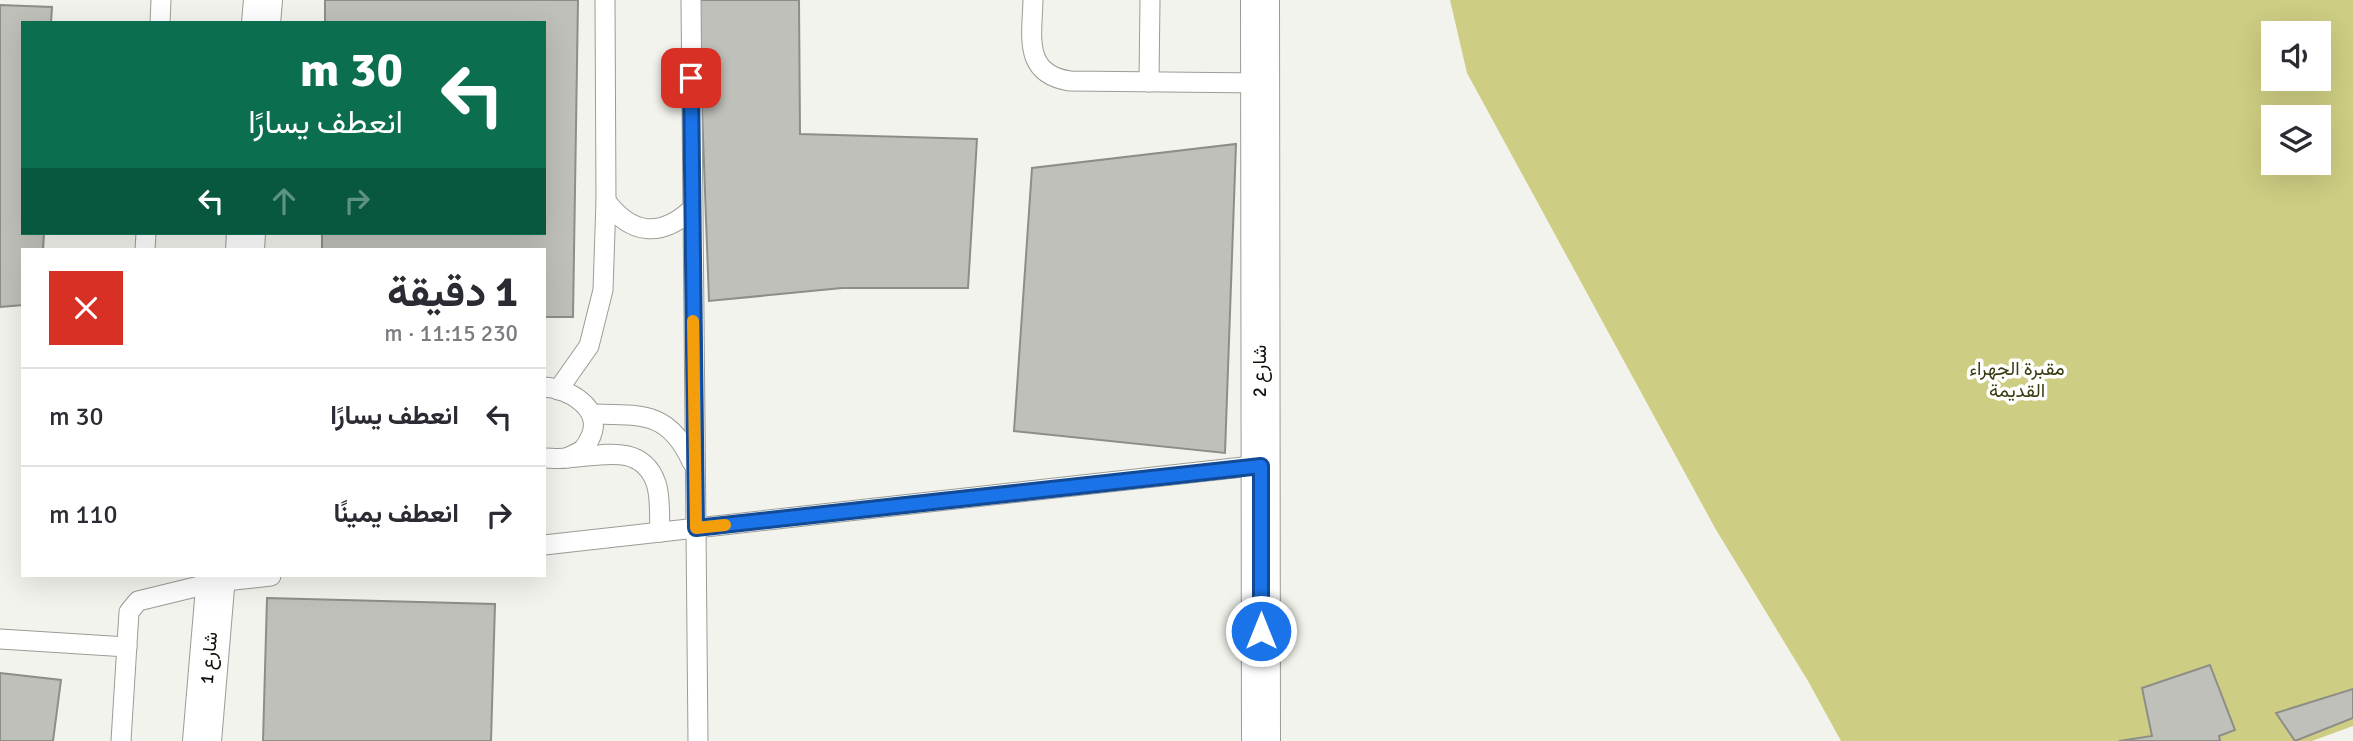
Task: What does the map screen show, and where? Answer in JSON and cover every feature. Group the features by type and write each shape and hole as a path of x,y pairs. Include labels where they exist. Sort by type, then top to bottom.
{"street":[{"path":"261,21 263,0"},
{"name":"شارع 2","path":"1260,0 1261,741"},
{"name":"شارع 1","path":"202,741 216,579"}],"lane":[{"path":"160,21 161,0"},
{"path":"566,458 584,449 594,425 592,414 574,396 551,388 589,346 603,290 606,0"},
{"path":"691,0 698,741"},
{"path":"1033,0 1032,42 1035,58 1045,72 1055,78 1070,81 1260,83"},
{"path":"1149,82 1150,0"},
{"path":"606,201 616,215 630,225 646,229 664,228 679,221 692,209"},
{"path":"592,414 641,415 662,424 675,432 683,442 695,467"},
{"path":"546,457 566,458 612,452 647,466 657,485 660,532"},
{"path":"546,545 1261,466"},
{"path":"121,741 129,612 138,601 216,579 253,577"},
{"path":"0,639 127,647"}],"green space":[{"name":"مقبرة الجهراء القديمة","path":"1450,0 2353,0 2353,726 2312,741 1841,741 1808,681 1715,528 1467,73"}],"building":[{"path":"325,0 578,0 573,317 546,317 546,248 322,248 322,235 546,235 546,21 325,21"},
{"path":"698,0 799,0 800,134 977,139 968,288 842,288 709,301"},
{"path":"0,5 52,7 51,21 21,21 21,235 44,235 43,248 21,248 21,305 0,307"},
{"path":"1236,144 1225,453 1014,431 1032,168"},
{"path":"267,598 495,604 491,741 263,741"},
{"path":"2210,665 2235,730 2219,736 2220,741 2119,741 2152,736 2142,688"},
{"path":"0,673 61,680 53,741 0,741"},
{"path":"2353,689 2353,718 2295,741 2276,713"}],"slow traffic":[{"path":"693,321 696,528 725,525"}],"route":[{"path":"691,78 696,528 1261,466 1261,631"}]}
